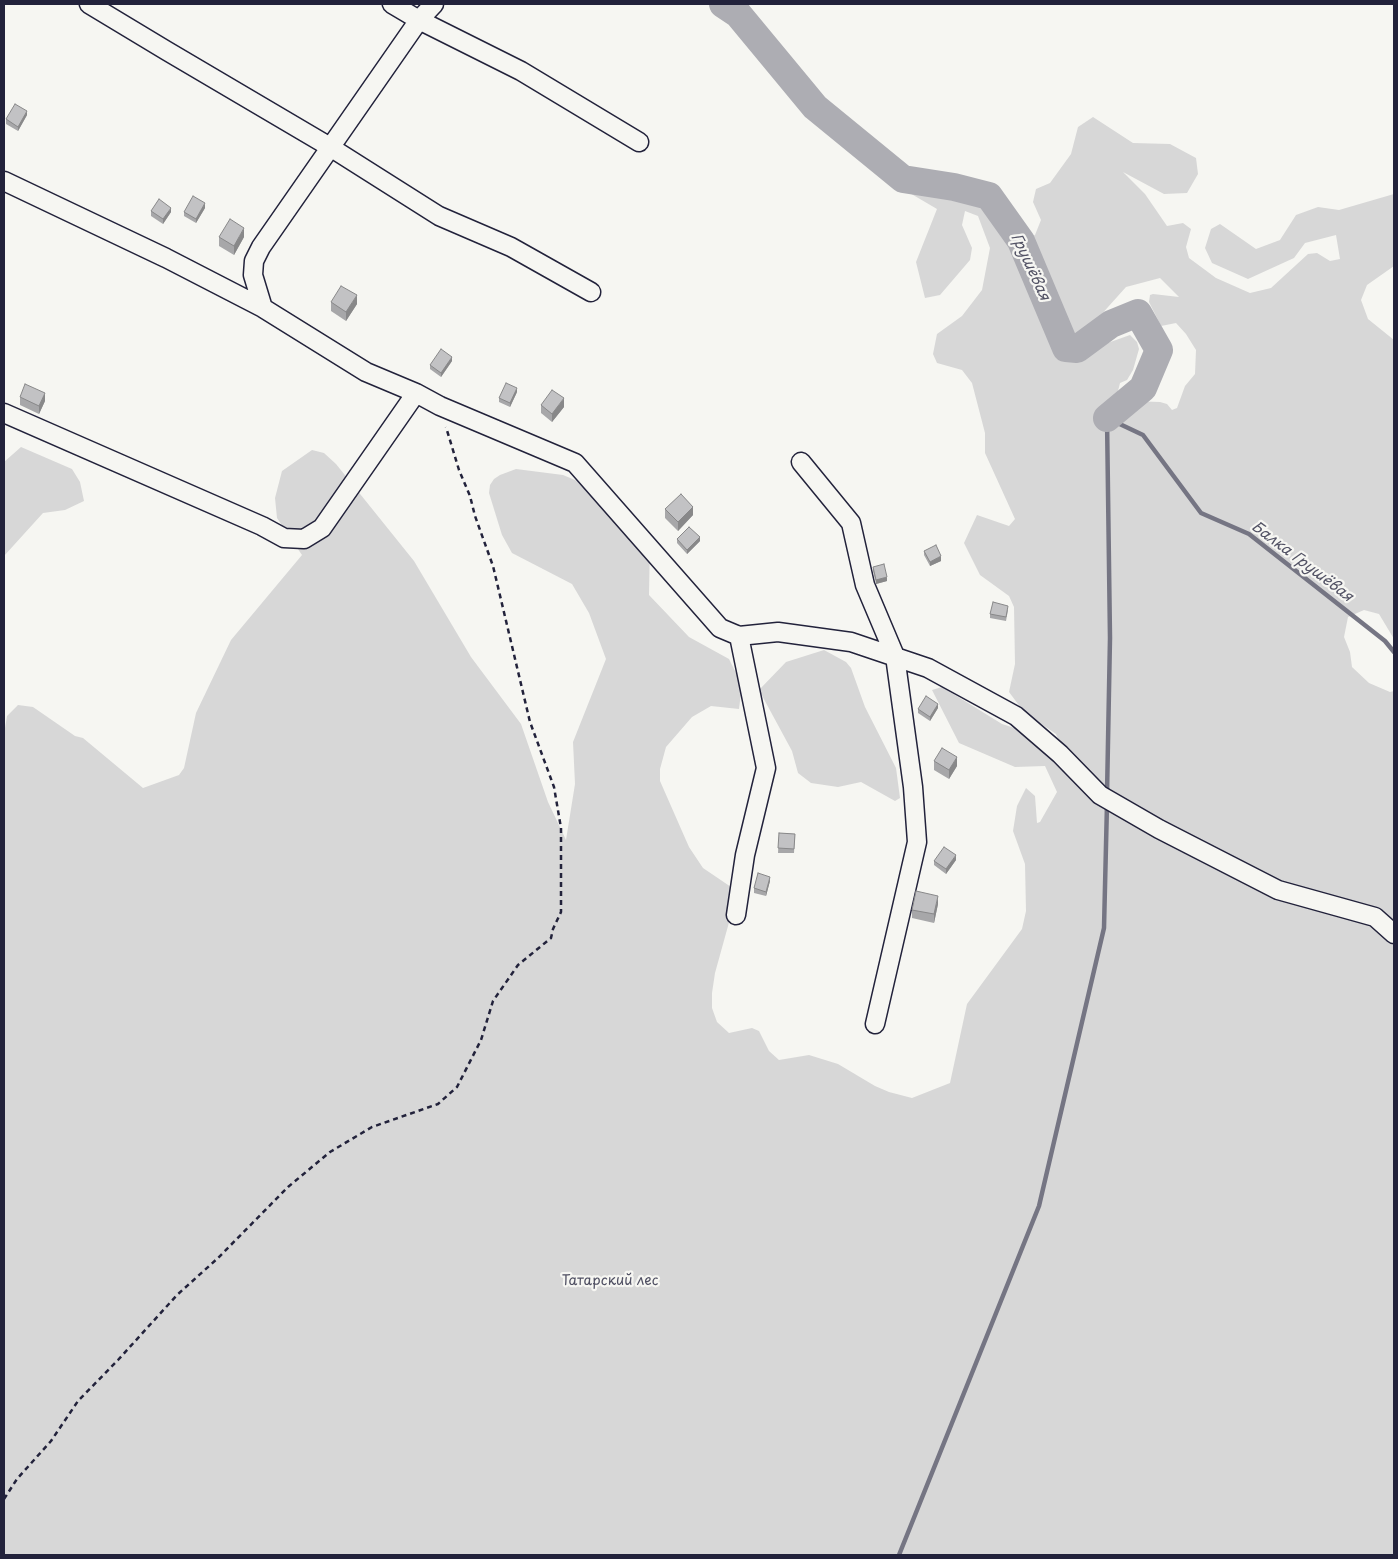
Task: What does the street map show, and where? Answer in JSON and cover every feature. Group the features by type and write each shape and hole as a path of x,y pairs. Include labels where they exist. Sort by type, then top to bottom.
{"street":[{"path":"89,4 330,147 439,216 511,247 591,292"},
{"path":"392,4 419,20 521,71 639,142"},
{"path":"263,308 253,275 254,261 261,247 419,20 434,4"},
{"path":"4,182 166,258 263,308 366,372 416,393 440,406 575,463 720,628 739,636 778,632 851,642 928,668 1016,716 1060,754 1100,794 1159,829 1278,890 1375,917 1394,934"},
{"path":"4,413 262,526 284,538 304,539 322,528 416,393"},
{"path":"801,462 851,524 865,585 896,656 913,787 917,842 874,1024"},
{"path":"736,915 745,855 766,768 739,636"}],"path":[{"path":"4,1499 17,1479 51,1441 78,1401 177,1295 218,1258 288,1187 330,1152 372,1127 438,1104 457,1087 481,1040 493,1001 518,965 551,938 561,912 561,828 554,787 530,722 494,566 459,470 440,406"}],"green space":[{"name":"Татарский лес","path":"1093,117 1133,143 1170,144 1196,158 1198,174 1187,193 1164,194 1123,172 1145,194 1167,226 1183,223 1191,229 1186,247 1189,258 1216,278 1250,293 1271,288 1308,254 1317,253 1330,261 1340,259 1336,235 1305,243 1294,258 1248,279 1212,263 1205,248 1211,229 1220,224 1256,249 1280,240 1296,215 1318,207 1339,210 1394,194 1394,266 1367,285 1361,300 1368,319 1394,340 1394,639 1379,614 1364,610 1348,617 1344,637 1350,652 1352,667 1369,683 1390,692 1394,691 1394,1555 4,1555 4,734 7,716 18,705 33,707 75,736 83,738 143,788 179,775 184,768 196,713 231,640 302,555 277,518 275,498 282,471 312,450 324,453 336,464 414,561 471,657 521,724 548,802 566,840 575,784 573,742 606,659 589,613 572,584 512,553 502,535 489,493 490,485 494,479 516,469 563,475 575,480 650,541 649,595 689,637 729,659 742,685 739,709 711,706 692,717 666,747 660,769 660,781 689,847 703,868 734,889 733,908 715,973 712,993 712,1008 717,1022 729,1033 752,1028 759,1031 769,1051 779,1060 809,1055 838,1064 889,1092 912,1098 950,1083 967,1004 1022,929 1026,911 1025,864 1013,831 1017,806 1026,788 1035,796 1037,823 1040,822 1057,792 1045,766 1015,767 959,743 932,690 942,687 1002,724 1036,735 1069,765 1056,734 1024,712 1009,692 1015,664 1014,607 1009,596 980,575 964,543 977,515 1009,526 1015,519 985,453 985,433 972,383 962,370 937,363 933,354 937,334 962,316 982,290 990,248 978,216 965,211 962,225 972,248 970,260 940,295 925,298 916,262 937,209 908,192 914,176 922,173 960,198 980,192 1002,197 1028,238 1035,235 1041,220 1033,202 1036,189 1050,183 1071,154 1078,127","holes":["1160,278 1179,297 1153,294 1150,295 1149,302 1161,326 1176,323 1186,334 1196,350 1195,374 1185,386 1177,408 1172,410 1167,404 1160,402 1131,401 1118,391 1120,383 1127,380 1133,370 1139,349 1137,342 1130,335 1102,345 1092,337 1091,326 1126,287"]},
{"path":"21,447 72,469 80,482 84,501 65,510 43,513 4,556 4,462"},
{"path":"824,650 846,662 851,668 865,707 896,768 900,798 895,801 861,782 838,787 811,783 798,773 792,751 759,690 786,662"}],"building":[{"path":"15,104 27,111 18,127 6,119"},
{"path":"193,196 205,203 196,219 184,212"},
{"path":"159,199 171,208 163,219 151,211"},
{"path":"230,219 244,228 234,246 219,237"},
{"path":"341,286 357,295 346,312 331,302"},
{"path":"441,349 452,357 441,373 430,365"},
{"path":"506,383 517,388 510,403 499,398"},
{"path":"25,384 45,393 39,406 20,397"},
{"path":"552,390 564,398 552,414 541,405"},
{"path":"681,494 693,507 678,522 665,509"},
{"path":"689,527 700,537 687,550 677,539"},
{"path":"936,545 941,556 930,562 924,551"},
{"path":"884,564 887,577 876,580 873,567"},
{"path":"993,602 1008,606 1006,617 990,614"},
{"path":"926,696 938,704 930,717 918,709"},
{"path":"942,748 957,757 949,770 934,761"},
{"path":"779,833 795,834 794,849 778,848"},
{"path":"944,847 956,855 946,869 934,861"},
{"path":"758,873 770,877 766,892 754,888"},
{"path":"916,891 938,896 934,914 912,910"}],"waterway":[{"name":"Грушёвая","path":"723,4 738,14 815,107 903,179 954,187 989,196 1021,241 1066,348 1077,349 1111,324 1138,313 1159,350 1143,388 1107,418"},
{"name":"Балка Грушёвая","path":"1107,794 1110,638 1107,418 1143,435 1201,513 1249,534 1385,641 1394,652"},
{"path":"899,1555 1039,1206 1104,928 1107,804"}]}
